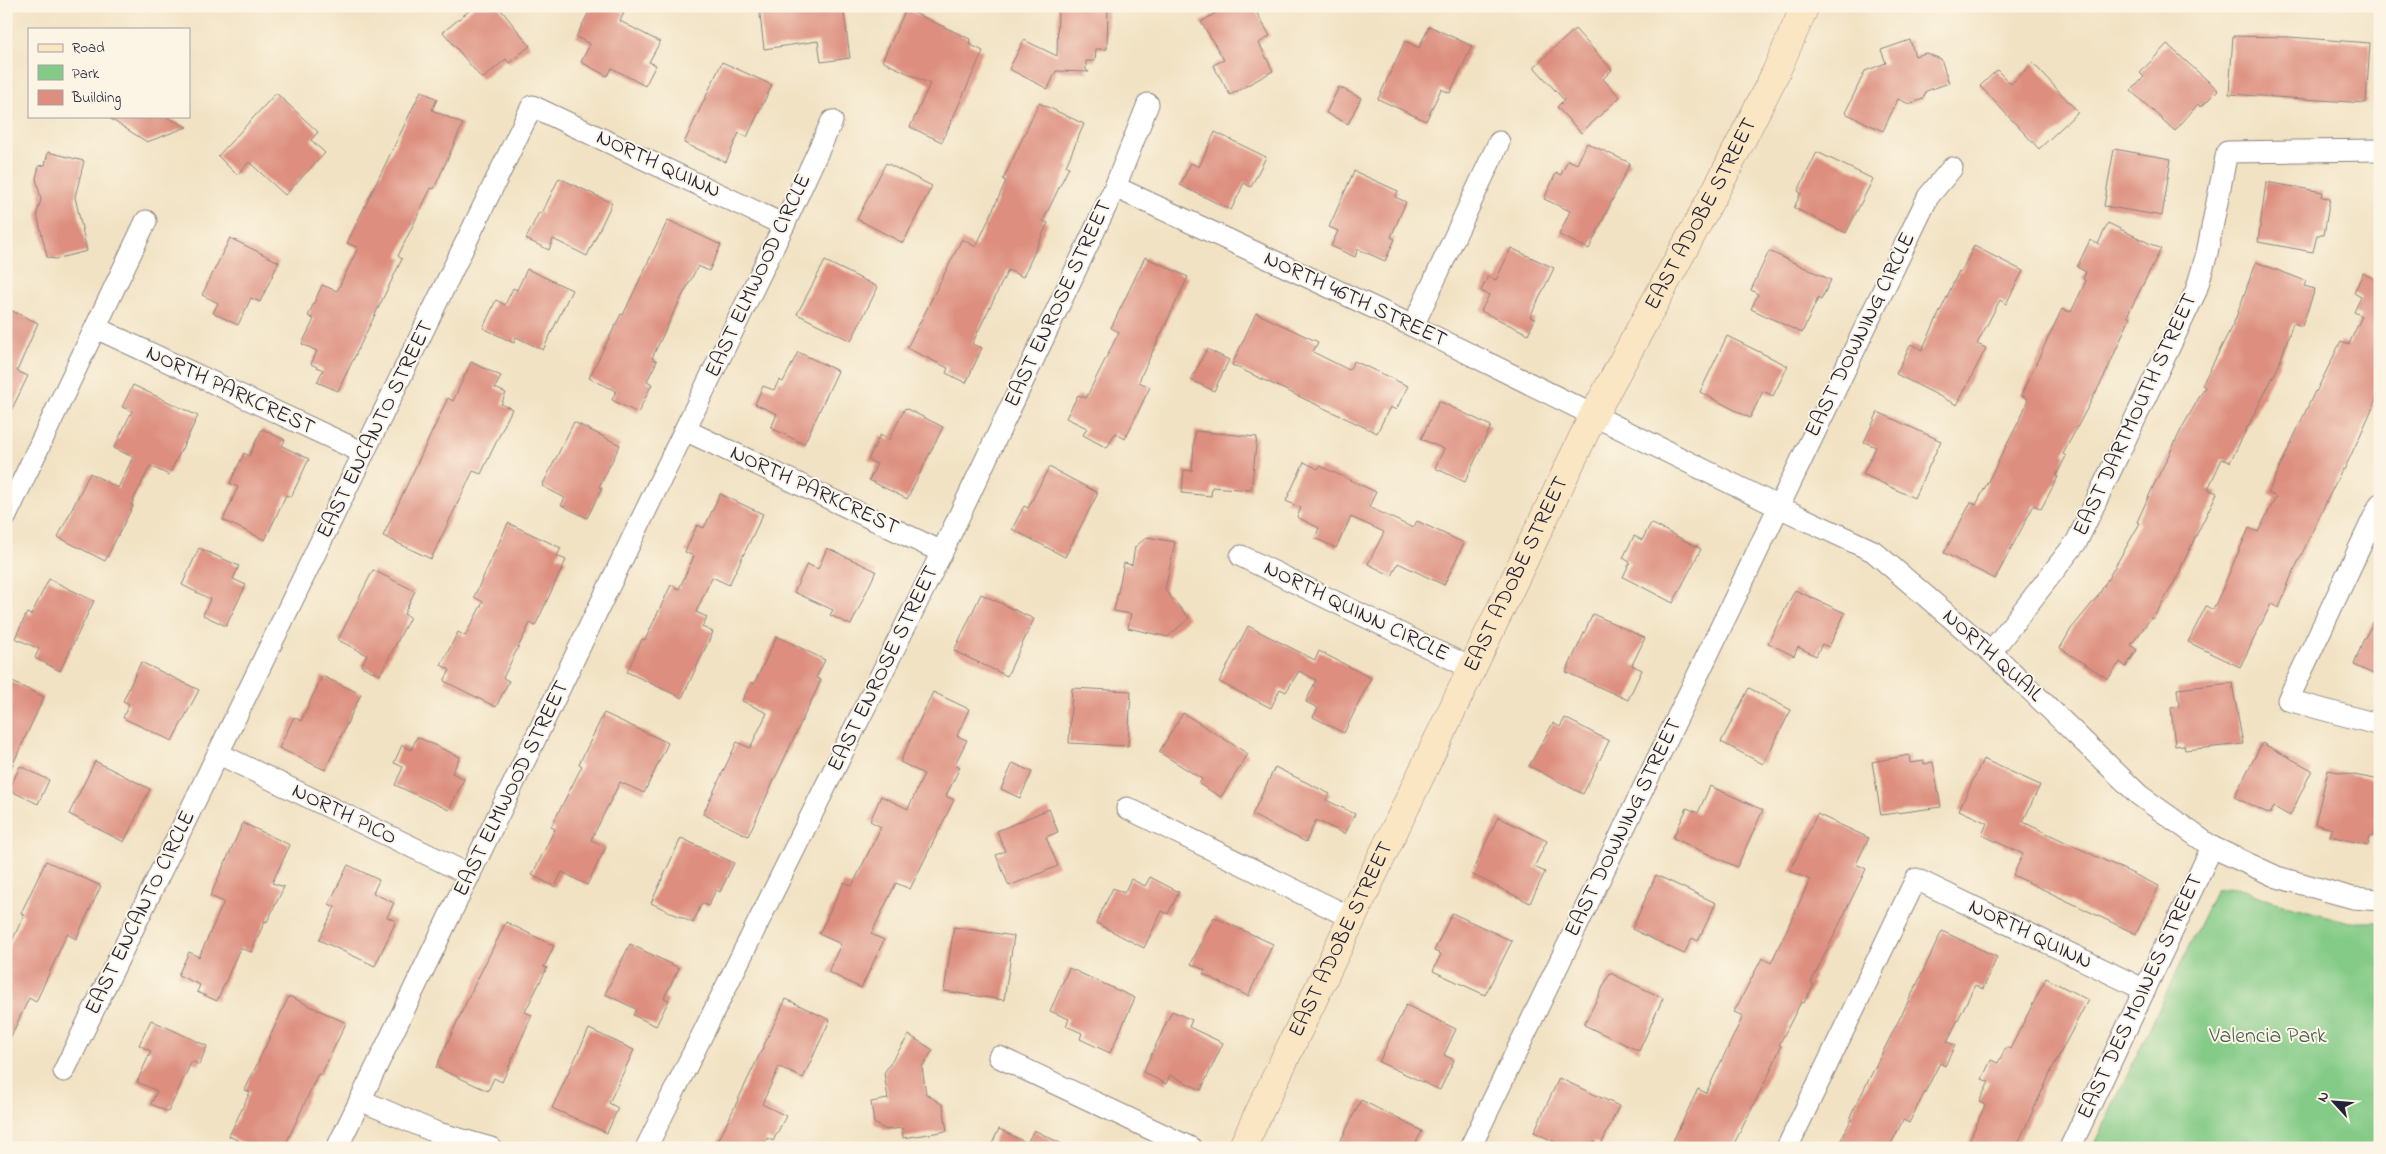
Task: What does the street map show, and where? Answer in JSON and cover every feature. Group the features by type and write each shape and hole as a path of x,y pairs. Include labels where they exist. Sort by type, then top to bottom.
{"street":[{"name":"EAST ADOBE STREET","path":"1242,1148 1593,416 1724,175 1776,72 1804,6"},
{"name":"EAST ENROSE STREET","path":"646,1148 942,552 1115,187 1148,104"},
{"name":"NORTH QUINN","path":"532,106 784,225"},
{"name":"EAST ENCANTO STREET","path":"219,754 532,106"},
{"name":"EAST ELMWOOD CIRCLE","path":"685,430 832,121"},
{"path":"1413,326 1499,142"},
{"name":"EAST DARTMOUTH STREET","path":"1991,652 2078,541 2196,291 2207,253 2227,152 2380,150"},
{"name":"EAST DOWNING CIRCLE","path":"1779,508 1928,197 1952,168"},
{"name":"NORTH 46TH STREET","path":"1115,187 1413,326 1593,416"},
{"path":"6,516 146,221"},
{"name":"NORTH PARKCREST","path":"96,328 364,454"},
{"name":"NORTH QUAIL","path":"1593,416 1779,508 1873,550 1991,652 2139,795 2212,847 2277,877 2353,898 2380,900"},
{"name":"NORTH PARKCREST","path":"685,430 942,552"},
{"name":"EAST ELMWOOD STREET","path":"337,1148 685,430"},
{"path":"2380,504 2288,700 2380,724"},
{"name":"EAST DOWNING STREET","path":"1470,1148 1779,508"},
{"name":"NORTH QUINN CIRCLE","path":"1241,556 1471,668"},
{"name":"NORTH PICO","path":"219,754 470,875"},
{"name":"EAST ENCANTO CIRCLE","path":"64,1071 219,754"},
{"path":"1127,808 1352,918"},
{"name":"EAST DES MOINES STREET","path":"2070,1148 2212,847"},
{"name":"NORTH QUINN","path":"1787,1148 1916,879 2145,990"},
{"path":"999,1057 1192,1148"},
{"path":"360,1100 435,1132 491,1148"}],"green space":[{"name":"Valencia Park","path":"2237,887 2268,900 2349,922 2380,922 2380,1148 2092,1148 2216,890"}],"building":[{"path":"475,6 498,6 530,46 509,63 506,59 482,79 443,32"},
{"path":"592,6 610,6 624,13 620,21 660,42 649,62 656,65 645,86 612,68 607,76 581,62 590,44 576,37"},
{"path":"759,6 843,6 850,58 821,62 818,41 764,49"},
{"path":"1058,6 1108,6 1107,49 1096,49 1095,61 1086,61 1086,70 1089,72 1056,71 1048,89 1009,69 1024,40 1057,56"},
{"path":"1227,6 1253,6 1270,36 1259,43 1273,71 1230,95 1213,65 1224,60 1201,22"},
{"path":"906,9 970,39 969,44 983,51 942,142 910,127 930,84 882,61"},
{"path":"1429,26 1472,46 1450,93 1441,89 1426,121 1378,99 1405,41 1419,48"},
{"path":"1575,29 1612,70 1603,79 1620,97 1581,133 1557,107 1564,100 1534,67"},
{"path":"2233,36 2289,37 2370,43 2366,103 2229,94"},
{"path":"1910,40 1915,56 1926,53 1941,59 1949,83 1926,91 1923,99 1909,104 1898,99 1883,131 1845,113 1865,71 1886,63 1881,50"},
{"path":"2167,44 2218,90 2201,107 2198,104 2175,131 2131,91 2144,77 2140,73"},
{"path":"722,62 772,85 747,137 739,133 726,162 684,143"},
{"path":"2033,63 2078,112 2039,149 1980,86 1997,70 2011,84"},
{"path":"1339,87 1361,98 1348,124 1326,113"},
{"path":"421,91 437,99 432,110 463,124 434,189 431,188 398,256 402,259 338,391 317,382 323,370 311,364 317,351 302,344 314,319 308,316 322,285 337,291 358,248 347,243"},
{"path":"276,93 318,132 311,140 325,153 285,195 249,162 237,175 218,156"},
{"path":"1039,103 1084,124 1066,166 1069,167 1043,221 1048,223 1023,277 1008,270 972,344 982,348 966,383 946,373 948,368 907,348 962,239 976,247 1006,181 1003,180"},
{"path":"109,118 168,118 187,127 147,142"},
{"path":"1215,132 1266,157 1251,187 1244,183 1231,210 1180,185 1191,163 1199,167"},
{"path":"1587,143 1630,163 1589,249 1559,235 1570,211 1544,199 1556,173 1561,175 1568,160 1577,164"},
{"path":"2114,149 2171,159 2162,216 2104,206"},
{"path":"48,152 84,161 75,197 87,251 55,259 47,257 37,214 41,199 36,178 39,166 45,165"},
{"path":"1817,152 1873,179 1846,233 1794,208 1801,193 1798,191"},
{"path":"886,163 932,186 903,243 857,219"},
{"path":"1354,171 1398,191 1395,197 1406,202 1391,237 1395,239 1385,261 1358,249 1355,257 1331,246 1338,231 1329,227"},
{"path":"559,178 612,203 587,256 553,239 549,250 526,239 539,212 542,213"},
{"path":"2266,182 2323,192 2322,197 2330,198 2324,235 2317,235 2313,252 2258,242"},
{"path":"668,220 721,245 709,271 698,266 674,312 652,358 657,361 647,381 652,384 638,413 612,400 616,391 589,378 621,314 623,315"},
{"path":"2108,223 2161,249 2127,316 2130,318 2106,373 2063,454 2066,456 2056,476 2058,477 2041,509 2034,505 1995,579 1944,553 1971,502 1976,505 2022,415 2028,399 2021,395 2062,309 2071,312 2086,281 2083,279 2086,272 2077,267 2090,240 2098,244"},
{"path":"230,238 279,262 260,302 251,298 238,325 213,313 218,303 202,295"},
{"path":"1974,246 2023,271 2006,304 2000,300 1977,344 1986,348 1957,405 1896,374 1911,344 1922,350 1959,271 1961,272"},
{"path":"1511,248 1554,268 1530,317 1535,319 1528,334 1481,311 1489,295 1481,291 1488,276 1496,280"},
{"path":"1769,251 1831,280 1821,300 1818,298 1802,333 1751,309 1758,294 1751,290"},
{"path":"1145,257 1188,277 1141,376 1139,382 1150,387 1125,439 1115,433 1107,448 1083,435 1087,428 1066,418 1078,395 1086,398 1119,332 1111,328"},
{"path":"825,261 878,287 851,341 797,314"},
{"path":"2256,262 2306,281 2304,286 2315,289 2302,326 2293,323 2279,365 2230,462 2222,459 2208,489 2217,493 2181,570 2153,619 2151,618 2131,645 2137,650 2126,667 2120,662 2108,679 2060,648 2071,629 2098,596 2140,523 2137,522 2152,489 2183,426 2205,387 2202,385 2235,320"},
{"path":"527,269 572,290 543,350 516,337 514,343 483,328 496,300 505,305 513,288 517,290"},
{"path":"2363,273 2380,282 2380,391 2344,470 2342,469 2290,579 2279,608 2271,604 2240,667 2188,642 2206,606 2213,610 2249,528 2258,532 2276,497 2268,493 2315,391 2341,341 2349,344 2362,316 2354,312 2361,297 2354,293"},
{"path":"6,308 38,323 17,371 28,376 6,421"},
{"path":"1256,313 1318,342 1313,352 1349,370 1354,361 1408,386 1396,410 1390,407 1377,433 1232,365"},
{"path":"1727,336 1788,366 1773,396 1763,391 1750,418 1700,392"},
{"path":"1207,349 1229,360 1214,391 1191,380"},
{"path":"798,352 838,371 804,444 771,428 777,414 755,404 763,386 774,390 779,380 783,382"},
{"path":"471,362 501,376 495,388 506,393 501,404 512,409 481,474 473,471 431,559 383,536 448,398 453,401"},
{"path":"133,385 198,416 169,475 150,466 131,505 133,506 105,561 58,537 90,473 118,488 133,457 114,448 132,411 122,407"},
{"path":"1439,401 1491,426 1465,482 1435,468 1444,449 1421,439"},
{"path":"905,408 943,427 907,499 869,480 877,464 868,460 880,435 889,440"},
{"path":"1878,412 1941,441 1914,498 1863,474 1876,447 1864,442"},
{"path":"574,422 620,445 599,487 602,488 587,518 561,505 565,498 542,486"},
{"path":"262,429 285,440 282,446 309,459 291,497 286,495 265,540 223,520 238,487 230,483 244,453 249,456"},
{"path":"1195,431 1257,437 1251,490 1212,487 1211,496 1182,493 1184,470 1192,471"},
{"path":"1304,462 1318,469 1320,466 1376,492 1369,507 1413,528 1417,521 1464,543 1444,585 1398,563 1392,576 1368,564 1384,532 1351,517 1336,548 1315,538 1319,528 1297,517 1301,508 1286,501"},
{"path":"1049,467 1098,493 1065,557 1012,529 1024,506 1028,508"},
{"path":"720,494 763,514 729,585 712,577 696,612 707,617 702,627 713,632 682,698 627,672 642,639 645,640 671,585 679,589 694,556 685,552 697,525 704,528"},
{"path":"508,523 561,548 557,556 566,560 535,626 530,623 503,678 509,681 496,707 444,681 450,670 441,665 458,632 465,636 483,602 474,597"},
{"path":"1651,523 1701,549 1673,603 1623,577 1630,562 1623,558 1634,536 1642,540"},
{"path":"1147,537 1175,542 1165,590 1189,618 1168,637 1128,628 1131,614 1114,611 1124,563 1132,565 1135,547"},
{"path":"199,548 239,566 233,579 246,585 226,626 203,615 210,599 182,585"},
{"path":"827,548 876,571 851,625 830,615 833,610 794,592 807,564 818,569"},
{"path":"373,570 415,591 404,614 410,617 380,675 361,666 367,655 338,640"},
{"path":"49,579 94,601 60,671 35,658 39,649 15,638 27,613 31,615"},
{"path":"1795,590 1845,613 1829,647 1822,644 1816,656 1798,647 1794,656 1768,643"},
{"path":"981,594 1034,619 1007,676 954,651"},
{"path":"2380,611 2380,677 2354,665 2363,641"},
{"path":"1593,614 1645,638 1632,665 1642,670 1628,700 1566,672"},
{"path":"1248,626 1315,660 1319,651 1371,678 1344,733 1313,717 1318,708 1306,702 1316,680 1299,671 1286,692 1280,689 1271,708 1219,682"},
{"path":"777,636 825,660 816,678 821,680 748,836 703,814 737,742 750,748 767,713 742,701 751,682 754,684"},
{"path":"141,662 199,690 172,741 123,718 129,704 123,701"},
{"path":"322,676 361,694 325,770 279,748 294,717 301,721"},
{"path":"6,679 44,697 6,779"},
{"path":"2232,683 2243,744 2185,750 2184,745 2175,746 2171,708 2179,706 2177,689"},
{"path":"1072,688 1131,691 1128,746 1069,743"},
{"path":"1749,688 1791,710 1763,764 1721,742"},
{"path":"933,692 969,709 957,736 967,740 955,764 960,767 946,796 954,800 910,889 896,883 871,934 884,940 861,988 828,972 841,944 819,934 844,882 852,886 881,827 870,821 881,796 908,809 924,774 900,762"},
{"path":"604,713 668,743 644,793 620,782 591,840 606,847 587,885 562,872 555,887 532,875 555,829 551,827 582,766 579,764"},
{"path":"1183,713 1248,754 1221,797 1199,784 1202,779 1159,752"},
{"path":"1565,718 1609,741 1583,794 1529,766 1553,723 1560,727"},
{"path":"417,737 460,757 452,773 464,779 449,810 395,785 403,767 394,763 402,745 411,750"},
{"path":"2262,743 2312,770 2290,816 2274,807 2270,814 2234,797"},
{"path":"1909,755 1910,763 1924,761 1924,764 1933,762 1941,807 1881,815 1872,762"},
{"path":"1983,759 2040,785 2023,822 2159,886 2136,934 2013,875 2023,854 1982,835 1987,823 1959,810"},
{"path":"95,761 150,789 124,842 69,814"},
{"path":"1013,763 1032,772 1020,798 1001,789"},
{"path":"20,766 49,780 38,804 9,790"},
{"path":"1275,767 1330,794 1326,800 1355,814 1345,834 1316,820 1306,842 1252,815"},
{"path":"2328,770 2380,780 2380,816 2374,836 2370,836 2368,845 2330,836 2332,829 2315,824"},
{"path":"1710,786 1763,810 1737,867 1673,838 1687,808 1698,813"},
{"path":"1049,809 1058,832 1046,837 1058,866 1009,886 996,855 1005,851 997,831"},
{"path":"1817,814 1869,838 1856,864 1866,869 1811,983 1814,984 1804,1003 1801,1002 1779,1045 1781,1046 1770,1072 1732,1148 1687,1148 1673,1141 1698,1089 1706,1093 1743,1016 1734,1012 1762,958 1771,963 1810,880 1790,871"},
{"path":"1498,817 1547,841 1534,867 1545,872 1530,903 1471,874"},
{"path":"243,823 290,845 272,883 284,887 267,922 265,921 251,952 240,948 217,1001 197,992 200,985 178,975 189,952 199,957 224,902 210,896"},
{"path":"681,838 734,863 720,892 716,890 708,906 702,903 693,923 651,903"},
{"path":"46,861 101,886 76,939 67,934 36,1002 29,998 6,1047 6,954 24,915 21,913"},
{"path":"348,865 379,880 373,893 394,903 387,917 396,921 375,966 319,940 335,907 329,904"},
{"path":"1656,875 1716,903 1698,941 1692,938 1684,954 1632,929"},
{"path":"1150,877 1179,892 1168,914 1162,911 1144,948 1096,923 1113,888 1124,893 1131,879 1145,886"},
{"path":"1452,913 1512,941 1485,995 1433,971 1441,954 1434,951"},
{"path":"1214,917 1273,944 1248,996 1203,974 1205,970 1191,964"},
{"path":"506,922 554,946 544,967 547,968 525,1012 532,1015 502,1082 494,1078 488,1091 436,1067"},
{"path":"954,927 1014,936 1004,1000 944,991"},
{"path":"1942,931 1997,957 1983,989 1975,985 1947,1042 1955,1045 1945,1066 1940,1063 1909,1123 1903,1120 1889,1148 1837,1148 1852,1118 1850,1117"},
{"path":"630,944 679,968 664,998 669,1000 656,1026 633,1015 636,1009 605,994"},
{"path":"1069,968 1135,998 1110,1053 1080,1039 1082,1033 1066,1026 1069,1019 1050,1011"},
{"path":"1610,973 1663,998 1639,1051 1584,1025"},
{"path":"2046,978 2088,1000 2052,1069 2016,1148 1966,1148 1985,1105 1979,1102 1989,1082 1982,1079 1991,1060 1998,1063 2006,1047 2010,1049"},
{"path":"289,996 346,1023 321,1075 318,1074 284,1148 253,1148 229,1136 250,1092 245,1090"},
{"path":"786,999 830,1020 803,1078 779,1067 762,1104 786,1116 773,1141 767,1138 762,1148 715,1148"},
{"path":"1406,1005 1456,1029 1444,1055 1454,1060 1440,1090 1379,1062"},
{"path":"1172,1011 1192,1020 1189,1027 1223,1043 1201,1090 1170,1075 1166,1084 1143,1072"},
{"path":"151,1020 207,1046 199,1065 192,1061 168,1112 151,1104 157,1091 137,1082 151,1051 139,1045"},
{"path":"589,1029 634,1050 609,1103 618,1108 607,1133 552,1108"},
{"path":"909,1035 933,1050 922,1067 926,1094 943,1105 947,1131 903,1138 902,1128 886,1130 874,1123 871,1102 888,1099 884,1073"},
{"path":"1559,1078 1619,1106 1601,1145 1594,1142 1591,1148 1567,1148 1534,1132"},
{"path":"1361,1100 1422,1131 1413,1148 1337,1148"},
{"path":"999,1129 1027,1143 1034,1130 1070,1148 990,1148"}]}
